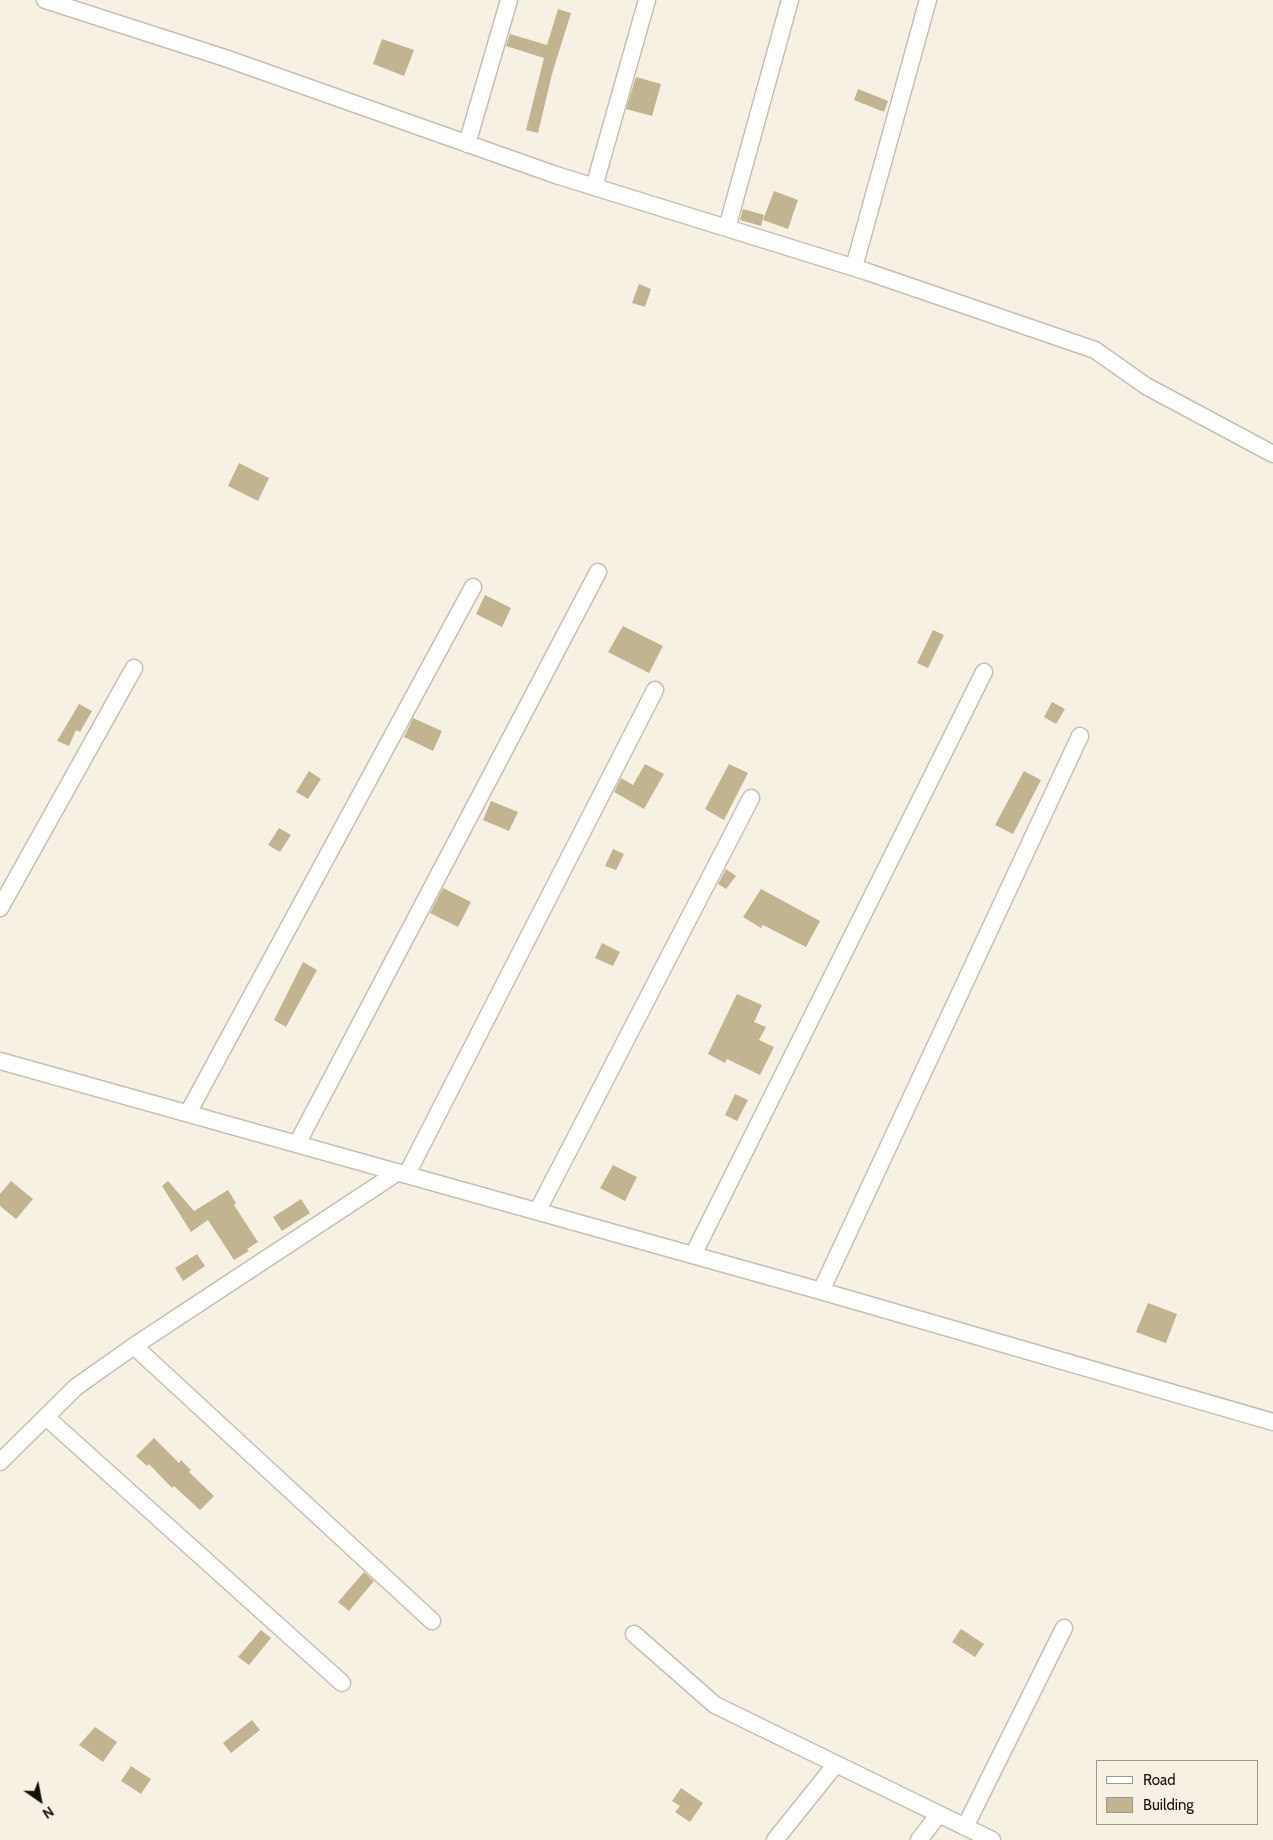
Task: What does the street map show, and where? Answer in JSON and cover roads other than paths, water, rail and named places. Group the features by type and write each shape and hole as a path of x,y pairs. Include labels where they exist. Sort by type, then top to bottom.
{"street":[{"path":"45,0 225,58 594,187 854,267 1095,350 1146,386 1273,454"},
{"path":"467,144 509,0"},
{"path":"594,187 647,0"},
{"path":"727,228 790,0"},
{"path":"854,267 928,0"},
{"path":"297,1144 598,572"},
{"path":"188,1113 473,587"},
{"path":"0,908 134,668"},
{"path":"693,1254 984,672"},
{"path":"0,1462 76,1387 134,1346 402,1173 655,690"},
{"path":"821,1290 1080,736"},
{"path":"538,1210 751,798"},
{"path":"0,1061 821,1290 1273,1422"},
{"path":"134,1346 432,1621"},
{"path":"46,1416 342,1683"},
{"path":"965,1827 1064,1628"},
{"path":"634,1634 715,1705 992,1840"},
{"path":"775,1840 836,1764"},
{"path":"919,1840 939,1814"}]}
